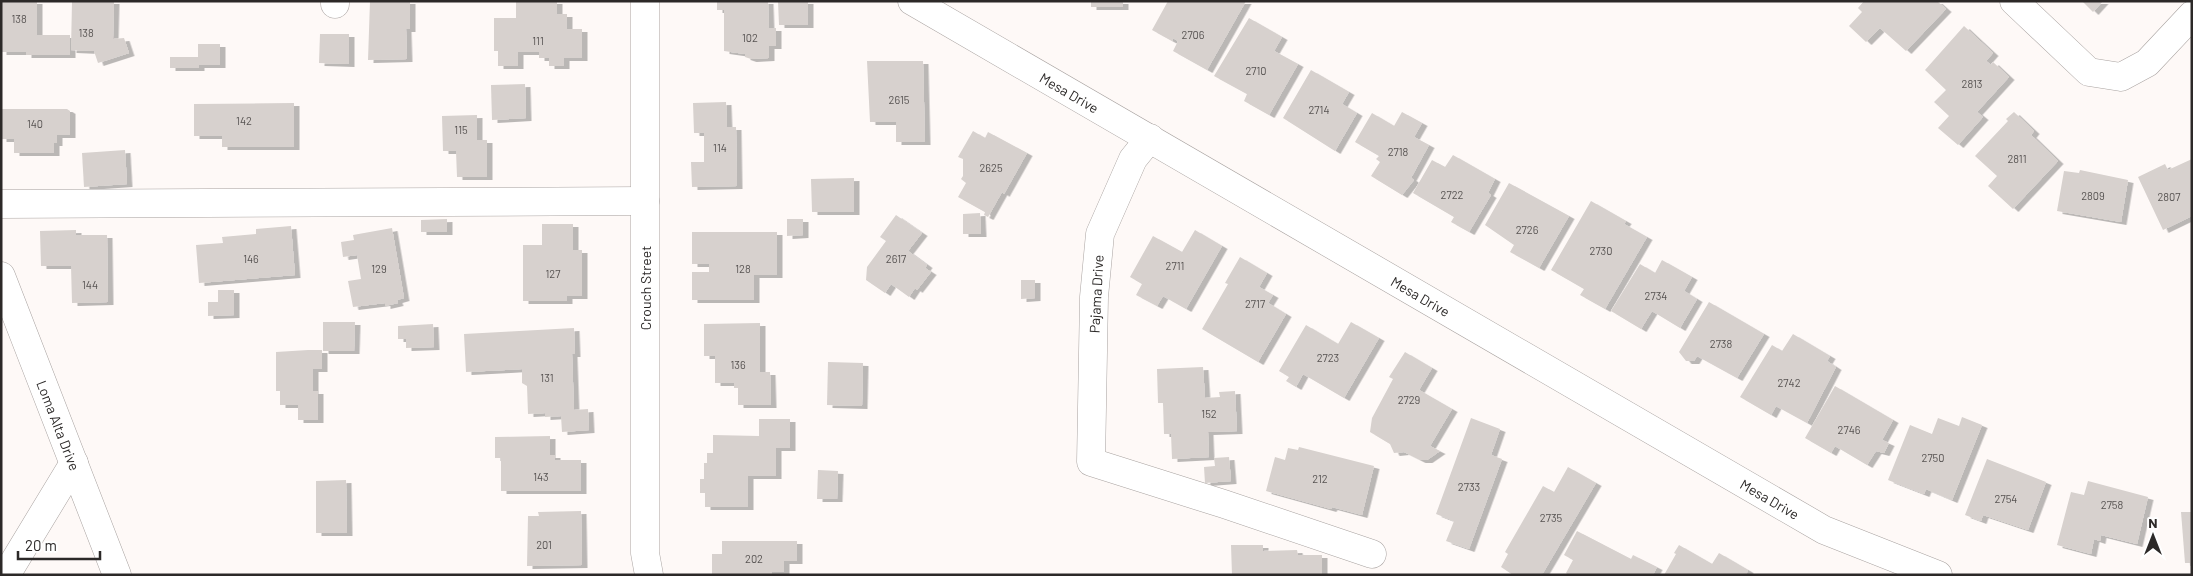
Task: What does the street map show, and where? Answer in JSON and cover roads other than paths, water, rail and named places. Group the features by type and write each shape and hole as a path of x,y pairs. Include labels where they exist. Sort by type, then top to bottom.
{"street":[{"name":"Crouch Street","path":"644,1 644,553 649,575"},
{"name":"Mesa Drive","path":"912,1 1824,530 1938,575"},
{"path":"2014,1 2089,72 2121,77 2147,63 2192,15"},
{"name":"Pajama Drive","path":"1150,138 1133,159 1100,234 1094,297 1091,462 1372,554"},
{"path":"1,204 644,201"},
{"name":"Loma Alta Drive","path":"1,276 117,575"},
{"path":"6,575 74,463"}]}
